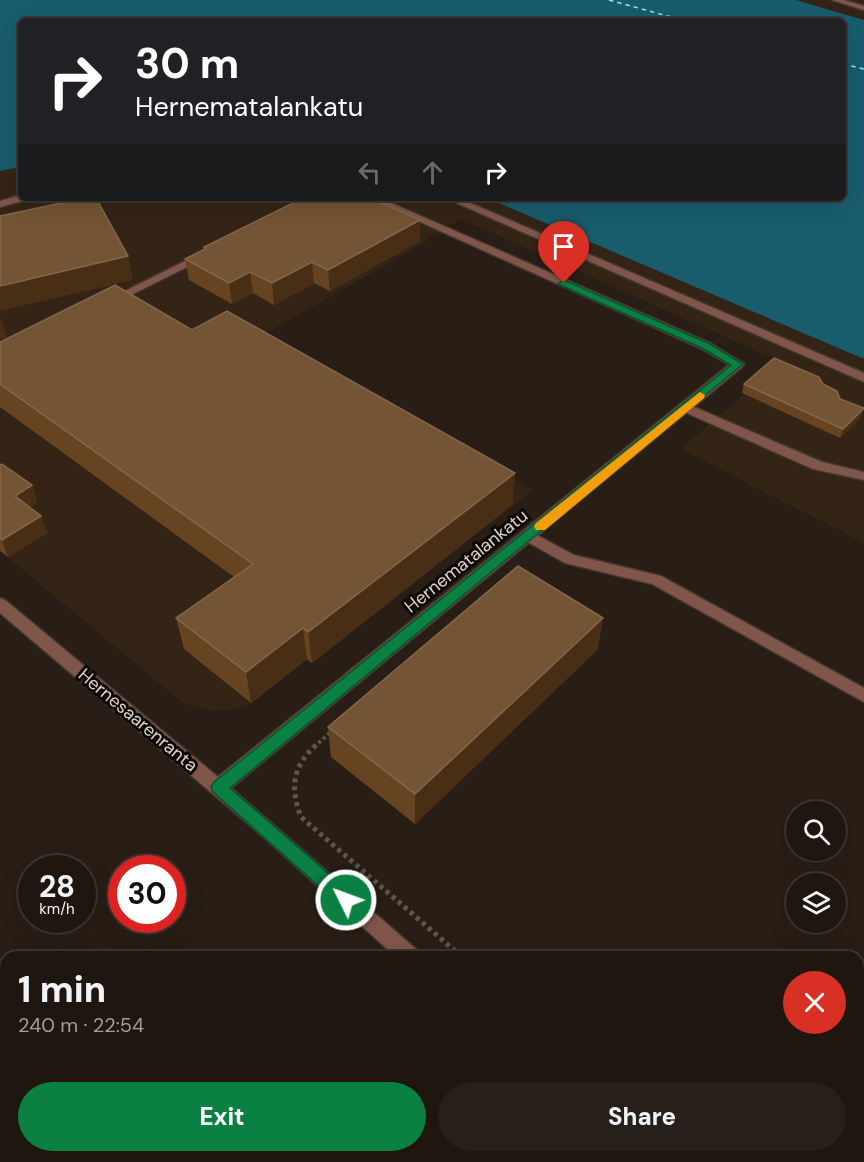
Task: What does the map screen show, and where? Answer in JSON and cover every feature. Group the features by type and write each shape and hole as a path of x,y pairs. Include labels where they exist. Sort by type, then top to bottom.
{"street":[{"path":"836,0 864,1"},
{"path":"855,1 864,8"},
{"path":"0,204 18,199"},
{"name":"Hernematalankatu","path":"219,788 738,364 696,341 379,201"},
{"path":"457,201 862,380"},
{"path":"102,305 211,251"},
{"path":"685,407 818,466 864,476"},
{"path":"529,536 570,559 656,580 864,696"},
{"name":"Hernesaarenranta","path":"0,604 219,788 403,951"}],"path":[{"path":"334,730 310,750 299,764 291,783 295,803 302,817 455,951"}],"shaded area":[{"path":"796,0 864,0 864,20 851,16"},
{"path":"18,168 18,201 494,201 864,359 864,543 681,449 782,362 461,219 427,238 426,242 261,336 533,490 312,663 306,660 251,703 232,710 215,710 198,708 182,702 0,551 0,171"}],"water":[{"path":"0,0 796,0 864,20 864,359 494,201 846,201 846,18 18,18 18,168 0,171"}],"building":[{"path":"71,201 98,201 128,256 0,286 0,216"},
{"path":"297,201 378,201 420,220 328,270 312,262 272,283 250,272 229,283 185,259 205,249 204,247"},
{"path":"115,285 192,330 227,311 515,473 308,632 303,628 246,672 176,618 253,564 0,384 0,342"},
{"path":"774,358 819,377 823,384 837,391 840,399 864,408 843,429 744,384"},
{"path":"2,464 32,485 15,496 41,516 2,540 0,538 0,465"},
{"path":"518,566 603,618 415,794 328,727"}],"ferry route":[{"path":"609,0 675,18"},
{"path":"846,65 864,69"}],"slow traffic":[{"path":"540,526 700,395"}],"route":[{"path":"346,900 219,788 300,719 529,536 738,364 706,346 564,283"}]}
